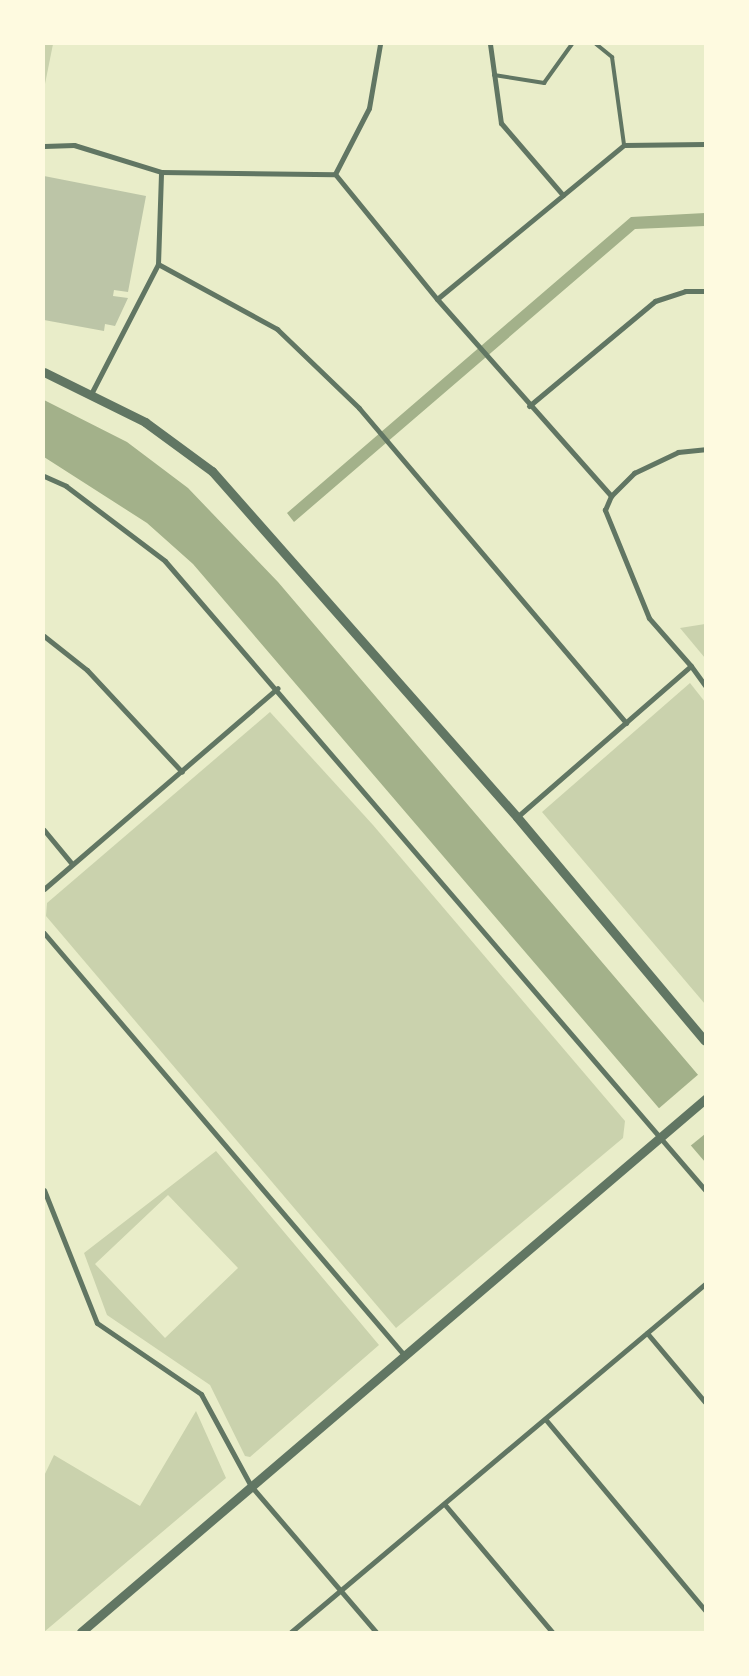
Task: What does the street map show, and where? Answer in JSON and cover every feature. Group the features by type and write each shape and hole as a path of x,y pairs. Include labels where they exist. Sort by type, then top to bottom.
{"street":[{"path":"335,174 369,108 380,44"},
{"path":"490,44 501,123 562,195"},
{"path":"437,299 624,145 705,144"},
{"path":"44,146 74,146 161,172 335,174"},
{"path":"92,392 158,264 161,172"},
{"path":"335,174 437,299 529,406 611,496"},
{"path":"158,264 277,329 345,395 626,723"},
{"path":"529,406 655,301 685,291 705,291"},
{"path":"44,372 92,392 145,422 212,470 517,817 705,1041"},
{"path":"705,449 678,452 634,473 611,496 605,510 648,618 691,666 705,685"},
{"path":"44,476 66,486 165,561 278,688 705,1190"},
{"path":"44,636 87,670 182,772"},
{"path":"517,817 691,666"},
{"path":"44,889 278,688"},
{"path":"44,830 72,864"},
{"path":"44,932 404,1355"},
{"path":"81,1632 705,1099"},
{"path":"44,1190 97,1323 201,1394 251,1486 376,1632"},
{"path":"291,1632 340,1590 446,1506 705,1284"},
{"path":"647,1333 705,1402"},
{"path":"546,1420 705,1610"},
{"path":"446,1506 552,1632"}],"lane":[{"path":"494,75 544,84 572,44"},
{"path":"596,44 612,57 624,145"}],"shaded area":[{"path":"44,44 53,44 44,89"},
{"path":"705,213 705,226 635,229 294,522 287,513 631,217"},
{"path":"44,400 127,442 188,488 278,582 705,1083 705,1162 193,564 147,523 44,457"},
{"path":"705,624 705,658 680,628"},
{"path":"690,683 705,702 705,1004 542,812"},
{"path":"270,712 373,825 625,1121 623,1138 396,1328 46,916 47,903"},
{"path":"216,1151 379,1345 250,1457 245,1456 210,1385 107,1315 84,1253","holes":["168,1195 238,1268 165,1338 95,1264"]},
{"path":"196,1411 226,1478 44,1632 44,1476 54,1455 140,1506"}],"pier":[{"path":"700,1073 705,1079 705,1134 689,1147 657,1110"}],"building":[{"path":"44,176 146,196 128,292 114,290 113,296 128,298 115,326 105,324 104,331 44,320"}]}
